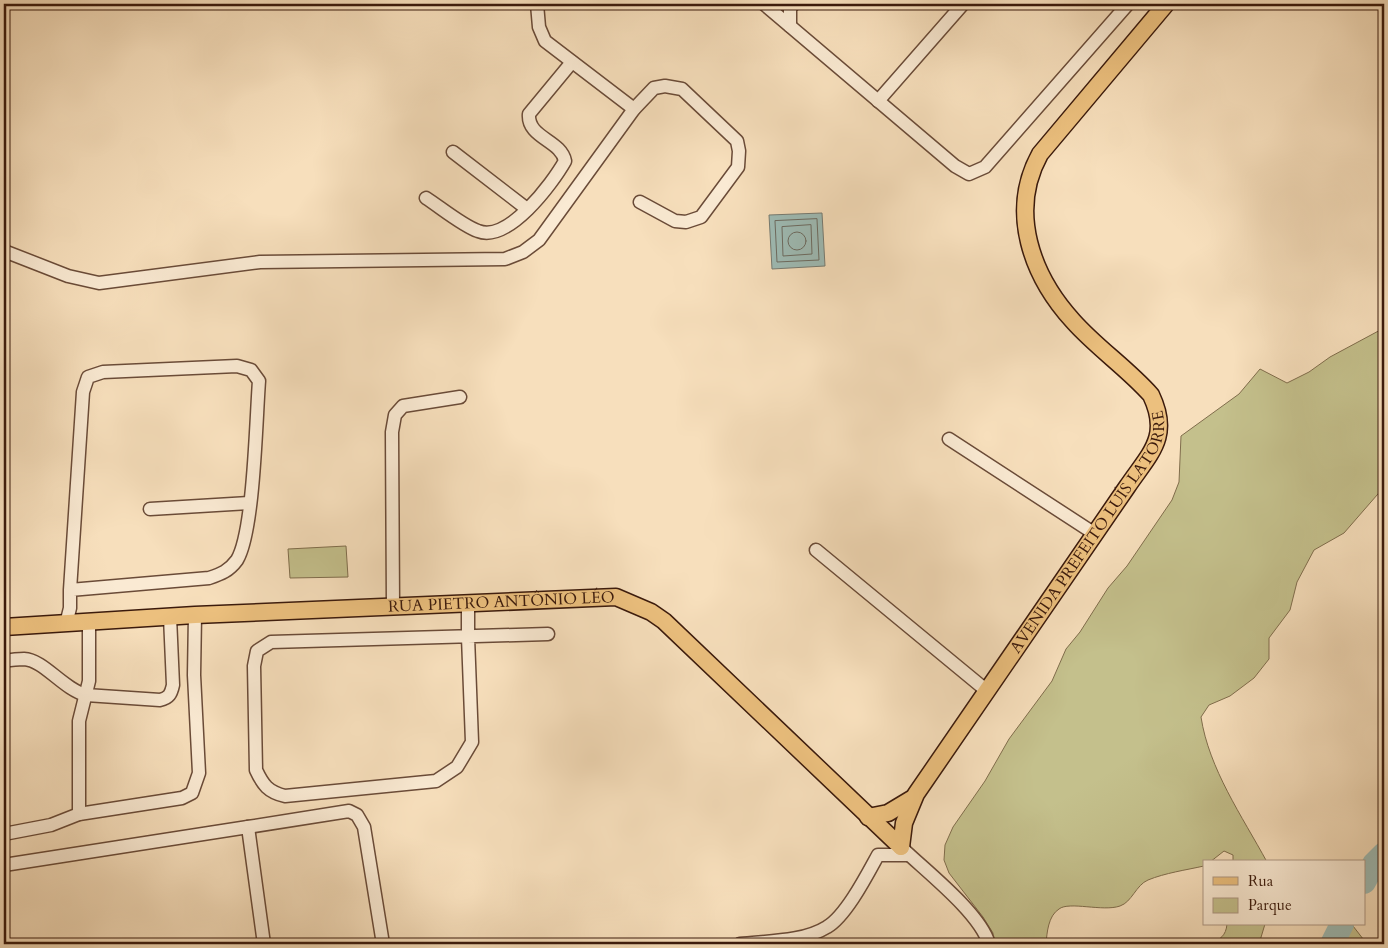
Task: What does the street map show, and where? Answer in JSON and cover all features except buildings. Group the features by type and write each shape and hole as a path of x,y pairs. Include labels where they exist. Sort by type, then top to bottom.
{"main road":[{"name":"AVENIDA PREFEITO LUÍS LATORRE","path":"905,851 904,823 916,794 1156,444 1160,433 1158,408 1151,395 1136,378 1075,323 1057,303 1037,268 1030,249 1025,225 1025,203 1029,180 1040,154 1166,4"},
{"name":"RUA PIETRO ANTÔNIO LÉO","path":"4,627 195,615 616,597 651,612 664,620 905,851"},
{"name":"AVENIDA PREFEITO LUÍS LATORRE","path":"868,817 897,809 916,794"}],"street":[{"path":"537,4 539,27 545,41 634,108"},
{"path":"764,4 955,166 970,174 985,167 1128,4"},
{"path":"878,101 963,4"},
{"path":"790,26 791,5"},
{"path":"426,198 478,232 492,232 516,222 565,161 564,154 532,128 528,121 529,114 572,62"},
{"path":"4,251 68,276 99,282 260,262 505,258 523,252 539,240 634,108 654,88 665,86 682,89 736,141 739,151 738,167 701,217 686,222 675,220 640,202"},
{"path":"453,152 527,209"},
{"path":"66,624 70,608 70,590 83,392 88,377 113,371 237,366 251,370 259,381 244,547 226,572 209,578 70,590"},
{"path":"393,606 392,432 395,415 403,406 460,397"},
{"path":"949,438 1095,534"},
{"path":"150,510 249,504"},
{"path":"816,550 987,691"},
{"path":"468,604 468,637 472,742 457,767 436,781 285,796 273,793 263,785 256,770 254,666 258,651 271,642 468,637 548,634"},
{"path":"4,834 50,825 79,814 182,798 192,793 199,773 195,692 195,615"},
{"path":"4,661 26,659 50,672 74,692 86,695 160,700 167,698 172,693 170,617"},
{"path":"79,814 79,722 81,708 86,695 90,664 89,623"},
{"path":"172,693 195,692"},
{"path":"4,865 348,810 357,815 364,827 383,944"},
{"path":"248,826 264,944"},
{"path":"740,944 798,937 827,927 858,890 878,855 905,851 975,918 985,932 989,944"}],"green space":[{"path":"1384,328 1384,487 1344,533 1314,550 1297,582 1290,610 1269,638 1269,659 1254,678 1230,696 1209,705 1201,717 1211,755 1219,774 1266,860 1233,860 1233,855 1224,851 1213,860 1203,860 1203,866 1168,874 1144,882 1128,901 1120,906 1105,908 1070,906 1059,909 1050,920 1046,944 993,944 993,933 949,873 944,860 945,845 953,827 985,781 1009,739 1052,681 1066,649 1080,632 1108,588 1127,566 1172,500 1179,482 1181,436 1239,394 1260,369 1287,383 1309,372 1330,357"},
{"path":"346,546 348,577 290,578 288,549"},
{"path":"1226,926 1264,926 1259,944 1211,944 1222,937"},
{"path":"1353,926 1367,944 1344,944"}],"water":[{"path":"822,213 825,266 772,269 769,215"}],"waterway":[{"path":"1366,878 1374,864 1384,854"},
{"path":"1332,944 1341,926"}]}
